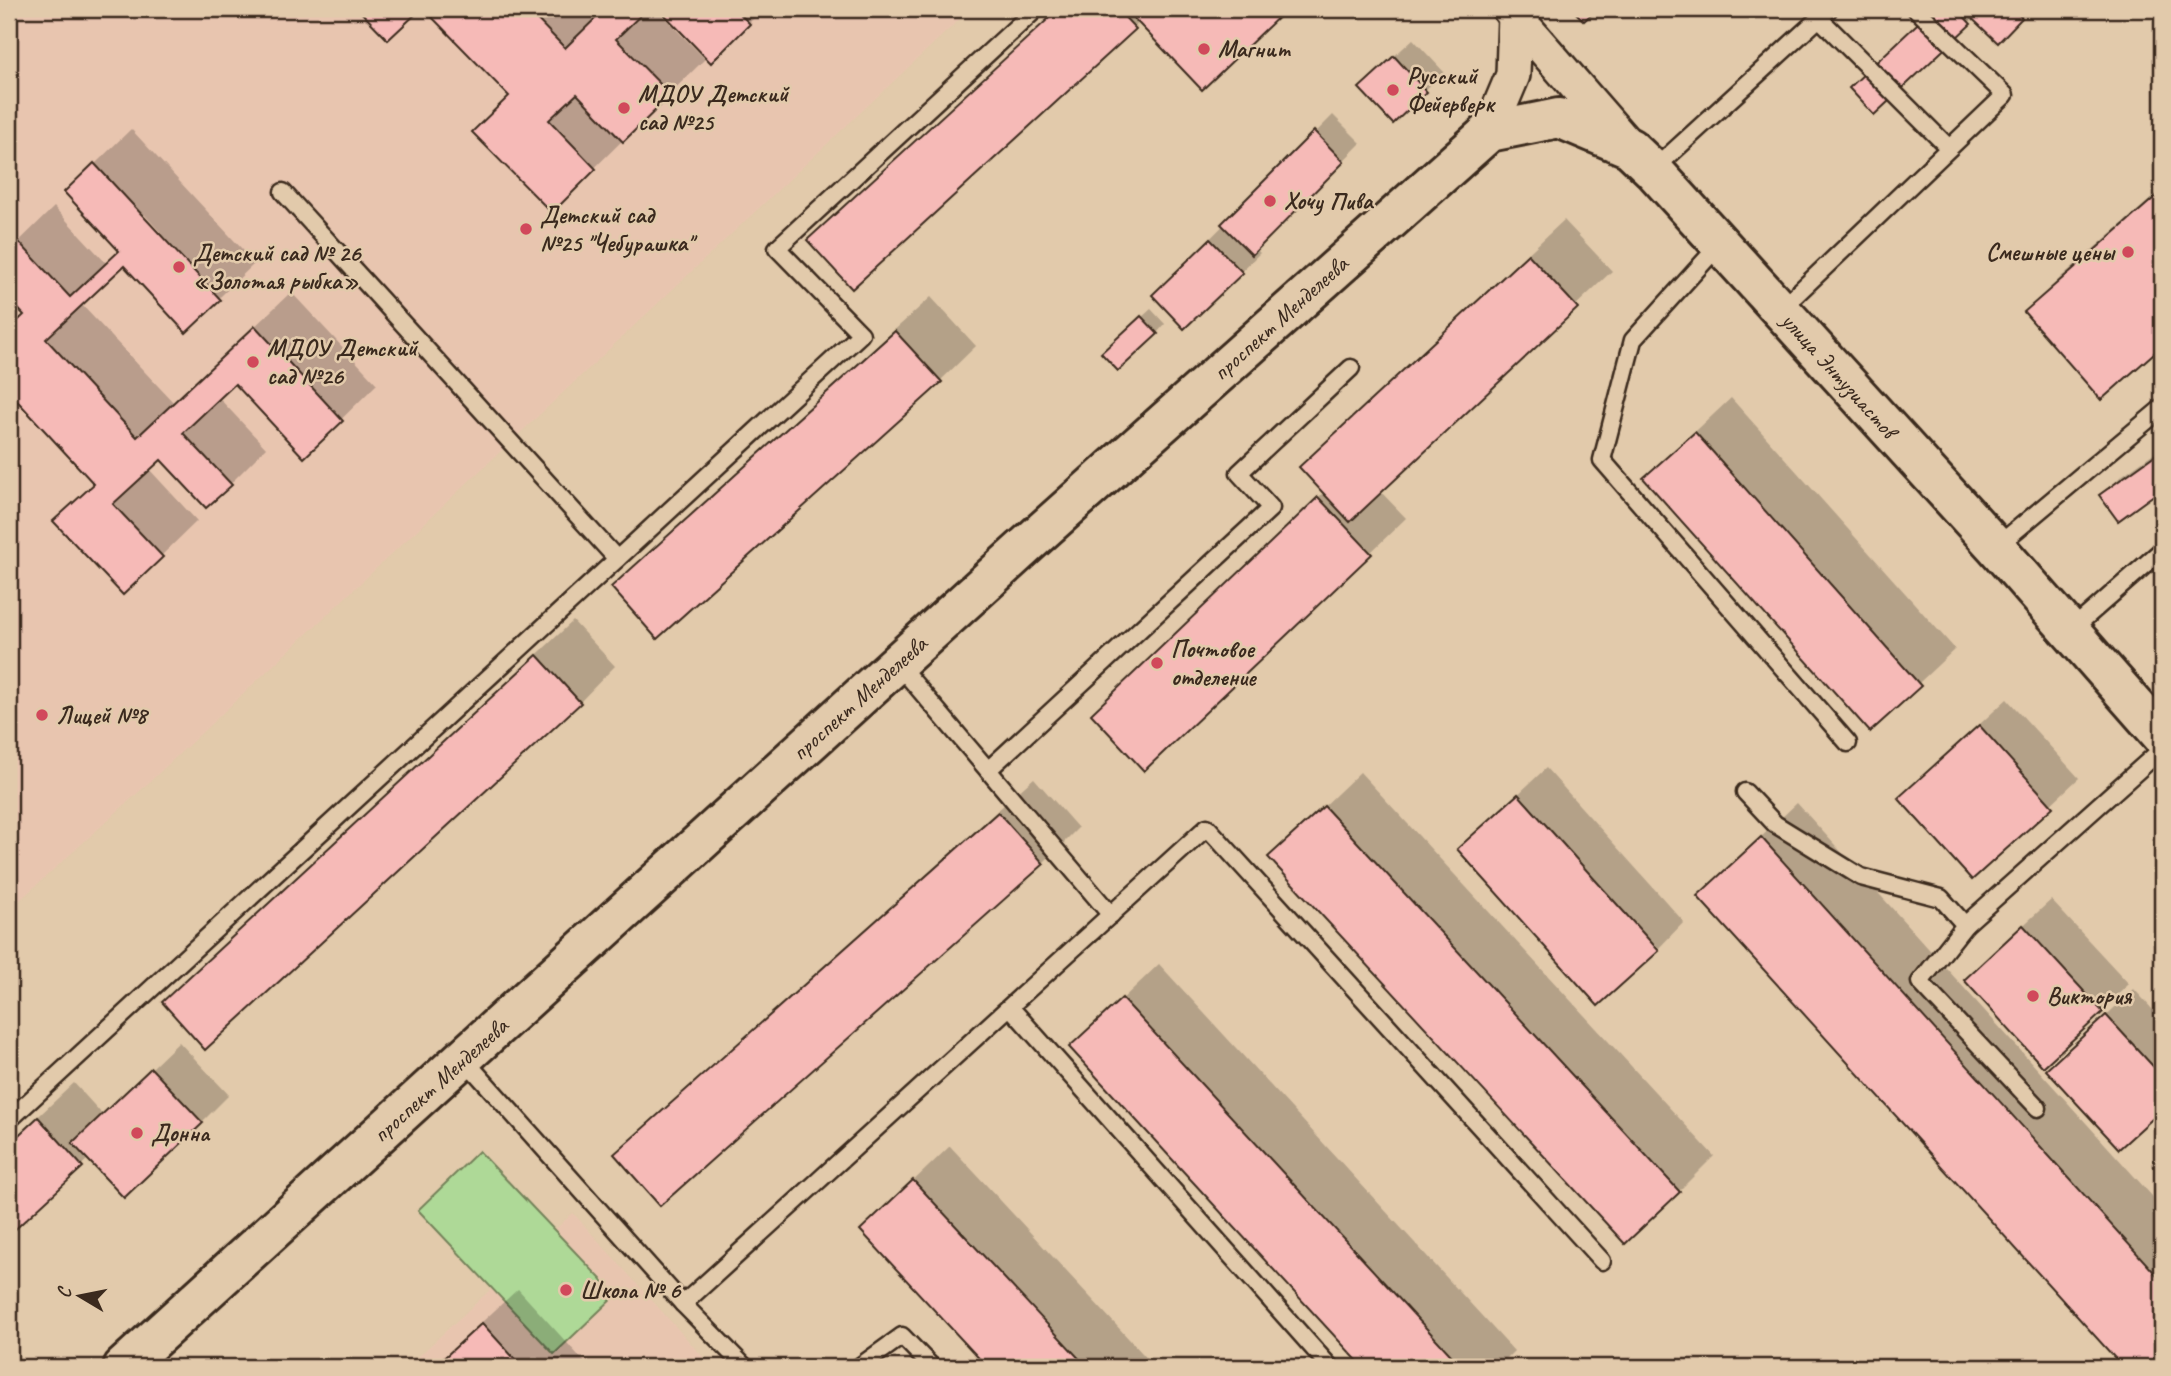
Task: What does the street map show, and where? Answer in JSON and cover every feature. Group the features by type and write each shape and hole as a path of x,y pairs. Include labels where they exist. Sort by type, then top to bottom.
{"street":[{"name":"улица Энтузиастов","path":"1489,132 1513,75 1512,12"},
{"name":"улица Энтузиастов","path":"1512,12 1641,159 1996,547 2162,736"},
{"path":"1489,132 1559,118 1641,159"},
{"name":"проспект Менделеева","path":"139,1358 463,1058 897,663 1489,132"}],"lane":[{"path":"9,1119 861,334 777,248 1036,9"},
{"path":"1780,310 2005,95 1916,9"},
{"path":"1641,159 1824,13 1949,148"},
{"path":"283,191 617,559"},
{"path":"1720,244 1633,340 1602,460 1848,743"},
{"path":"988,770 1270,508 1239,473 1351,368"},
{"path":"1996,547 2162,408"},
{"path":"2070,631 2162,550"},
{"path":"897,663 1111,915"},
{"path":"2038,1108 1920,982 1965,925 2162,749"},
{"path":"1745,792 1775,824 1861,877 1941,898 1965,925"},
{"path":"683,1304 1208,827 1602,1261"},
{"path":"1010,1007 1330,1367"},
{"path":"463,1058 683,1304 745,1367"},
{"path":"859,1367 902,1336 932,1367"}],"shaded area":[{"path":"9,9 958,9 964,15 142,789 9,910"},
{"name":"Школа № 6","path":"573,1213 712,1367 407,1367"}],"green space":[{"path":"479,1151 616,1295 554,1354 418,1210"}],"building":[{"path":"358,9 421,9 388,40"},
{"name":"МДОУ Детский сад №25","path":"424,9 527,9 565,48 605,9 647,9 616,39 671,95 623,142 577,94 549,120 596,169 552,213 472,132 509,96"},
{"name":"МДОУ Детский сад №25","path":"659,9 735,9 750,24 711,63"},
{"path":"1059,9 1117,9 1136,29 852,289 807,240"},
{"name":"Магнит","path":"1125,9 1287,9 1202,90"},
{"path":"1572,9 1597,9 1584,21"},
{"path":"1933,9 1957,9 1971,24 1874,115 1849,88"},
{"path":"1962,9 2013,9 2022,18 1998,43"},
{"name":"Русский Фейерверк","path":"1394,56 1427,92 1393,124 1359,88"},
{"path":"1314,131 1344,162 1252,255 1221,224"},
{"name":"МДОУ Детский сад №26","path":"94,163 221,300 186,333 124,266 46,339 137,437 255,326 343,421 304,458 235,384 183,433 232,485 206,508 161,460 113,504 163,557 123,595 53,521 94,484 9,392 9,329 24,315 9,299 9,250 18,241 70,297 119,251 64,192"},
{"name":"Смешные цены","path":"2162,191 2162,346 2101,400 2024,312"},
{"path":"1210,239 1243,273 1184,329 1152,295"},
{"path":"1528,254 1578,308 1350,522 1299,467"},
{"path":"1141,316 1158,334 1118,371 1101,353"},
{"path":"895,331 942,382 657,639 611,587"},
{"path":"1695,432 1921,686 1870,732 1643,478"},
{"path":"2162,450 2162,489 2118,521 2099,495"},
{"path":"1318,497 1372,554 1144,771 1091,714"},
{"path":"537,655 581,703 205,1050 162,1002"},
{"path":"1979,725 2053,807 1972,880 1898,798"},
{"path":"1518,794 1659,951 1598,1006 1457,849"},
{"path":"1324,806 1680,1192 1625,1244 1268,857"},
{"path":"998,812 1044,864 660,1206 614,1154"},
{"path":"1761,837 2162,1281 2162,1367 2123,1367 1697,896"},
{"name":"Виктория","path":"2023,925 2103,1012 2043,1067 1964,980"},
{"path":"1122,998 1462,1367 1363,1367 1069,1047"},
{"path":"2106,1015 2162,1076 2162,1110 2119,1149 2046,1070"},
{"name":"Донна","path":"151,1068 203,1123 124,1198 72,1143"},
{"path":"38,1117 83,1167 9,1235 9,1144"},
{"path":"913,1180 1087,1367 987,1367 860,1230"},
{"path":"482,1323 522,1367 434,1367"}],"place":[{"name":"Магнит","path":"1204,49"},
{"name":"Русский Фейерверк","path":"1393,90"},
{"name":"МДОУ Детский сад №25","path":"624,108"},
{"name":"Хочу Пива","path":"1270,201"},
{"name":"Детский сад №25 \"Чебурашка\"","path":"526,229"},
{"name":"Смешные цены","path":"2128,252"},
{"name":"Детский сад № 26 «Золотая рыбка»","path":"179,267"},
{"name":"МДОУ Детский сад №26","path":"253,362"},
{"name":"Почтовое отделение","path":"1157,663"},
{"name":"Лицей №8","path":"42,715"},
{"name":"Виктория","path":"2033,996"},
{"name":"Донна","path":"137,1133"},
{"name":"Школа № 6","path":"566,1290"}]}
